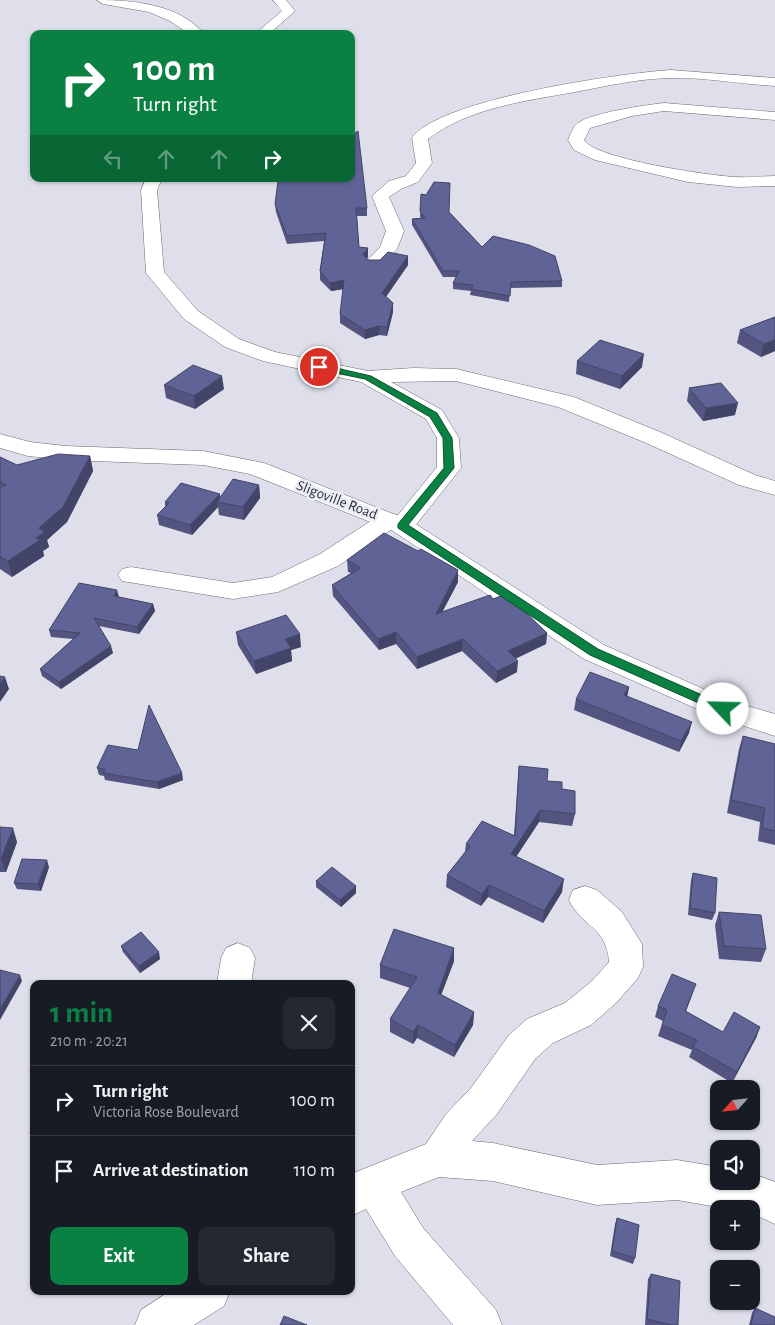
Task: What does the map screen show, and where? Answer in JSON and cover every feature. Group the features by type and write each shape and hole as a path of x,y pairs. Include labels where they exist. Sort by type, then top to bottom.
{"street":[{"path":"103,0 154,8 178,20 192,30"},
{"path":"266,30 290,11 279,0"},
{"path":"374,263 388,248 395,231 385,212 380,196 395,185 412,179 424,163 420,138 437,125 451,118 528,96 636,76 672,74 775,82"},
{"path":"775,116 664,107 648,108 585,126 579,131 576,140 580,147 601,157 688,177 731,182 775,181"},
{"path":"153,182 149,190 155,274 190,316 232,343 270,357 368,377 413,374 456,375 566,402 652,437 747,480 775,488"},
{"path":"131,575 233,591 278,584 329,560 395,523 449,468 448,438 434,415 368,377"},
{"name":"Sligoville Road","path":"0,441 28,449 65,454 203,458 256,468 395,523 594,652 723,709 775,725"},
{"path":"439,1158 459,1127 484,1101 522,1047 540,1031 578,1014 604,992 626,967 625,944 610,922 585,900"},
{"path":"481,1325 362,1190 439,1158 493,1162 597,1185 678,1180 758,1194 775,1204"},
{"path":"156,1325 203,1295"}],"building":[{"path":"358,131 367,208 356,208 359,247 368,248 363,254 368,260 380,260 388,252 408,256 382,293 393,303 387,327 379,326 365,330 340,314 344,280 330,283 320,271 326,233 287,236 275,204 278,182 355,182 355,133"},
{"path":"434,182 450,183 449,212 482,247 493,236 529,245 555,256 562,281 511,282 510,296 471,289 473,285 453,283 459,271 443,271 412,219 425,218 420,211 421,194 426,195"},
{"path":"775,317 775,340 764,344 740,330"},
{"path":"600,340 644,354 622,376 577,361"},
{"path":"193,365 222,376 194,396 164,385"},
{"path":"721,383 738,403 706,408 689,388"},
{"path":"58,454 90,456 63,507 39,528 45,532 36,538 40,540 8,561 0,557 0,487 6,485 0,482 0,457 17,465"},
{"path":"233,479 259,485 243,507 217,502"},
{"path":"181,483 220,494 190,525 157,515 169,503 165,502"},
{"path":"384,533 418,551 421,549 458,570 436,614 490,595 493,599 503,595 517,604 547,633 508,651 518,661 497,671 463,639 417,657 396,632 378,639 332,585 361,568 347,560"},
{"path":"79,583 117,590 114,596 153,604 137,627 94,618 111,646 59,682 40,669 80,633 49,630"},
{"path":"286,615 300,634 285,639 291,648 254,661 236,632"},
{"path":"590,672 629,687 624,695 692,722 681,741 576,699"},
{"path":"0,676 5,677 0,684"},
{"path":"149,705 182,773 157,782 103,773 105,769 97,768 108,745 138,750"},
{"path":"743,736 775,744 775,831 762,828 765,808 731,800"},
{"path":"519,766 548,769 547,781 562,782 562,789 575,791 575,814 540,810 511,854 564,879 544,911 489,885 482,894 447,875 470,846 466,844 482,821 515,836"},
{"path":"0,827 13,828 1,859 0,859"},
{"path":"22,859 47,860 38,884 14,883"},
{"path":"332,867 356,886 340,900 316,881"},
{"path":"693,873 717,878 715,913 690,908"},
{"path":"719,912 761,915 766,949 724,946"},
{"path":"394,929 454,948 438,993 474,1012 455,1045 418,1025 413,1032 390,1019 417,977 380,965"},
{"path":"141,932 159,952 139,966 121,946"},
{"path":"0,970 20,975 0,1009"},
{"path":"672,974 696,984 685,1011 723,1032 734,1012 760,1027 737,1072 693,1047 697,1040 662,1025 667,1010 658,1006"},
{"path":"617,1218 639,1225 635,1258 612,1251"},
{"path":"651,1274 680,1281 678,1325 647,1319"},
{"path":"755,1310 759,1310 775,1317 775,1325 751,1325"},
{"path":"284,1316 307,1325 280,1325"}],"route":[{"path":"319,367 368,377 434,415 448,438 449,468 402,526 594,652 723,709"}]}
